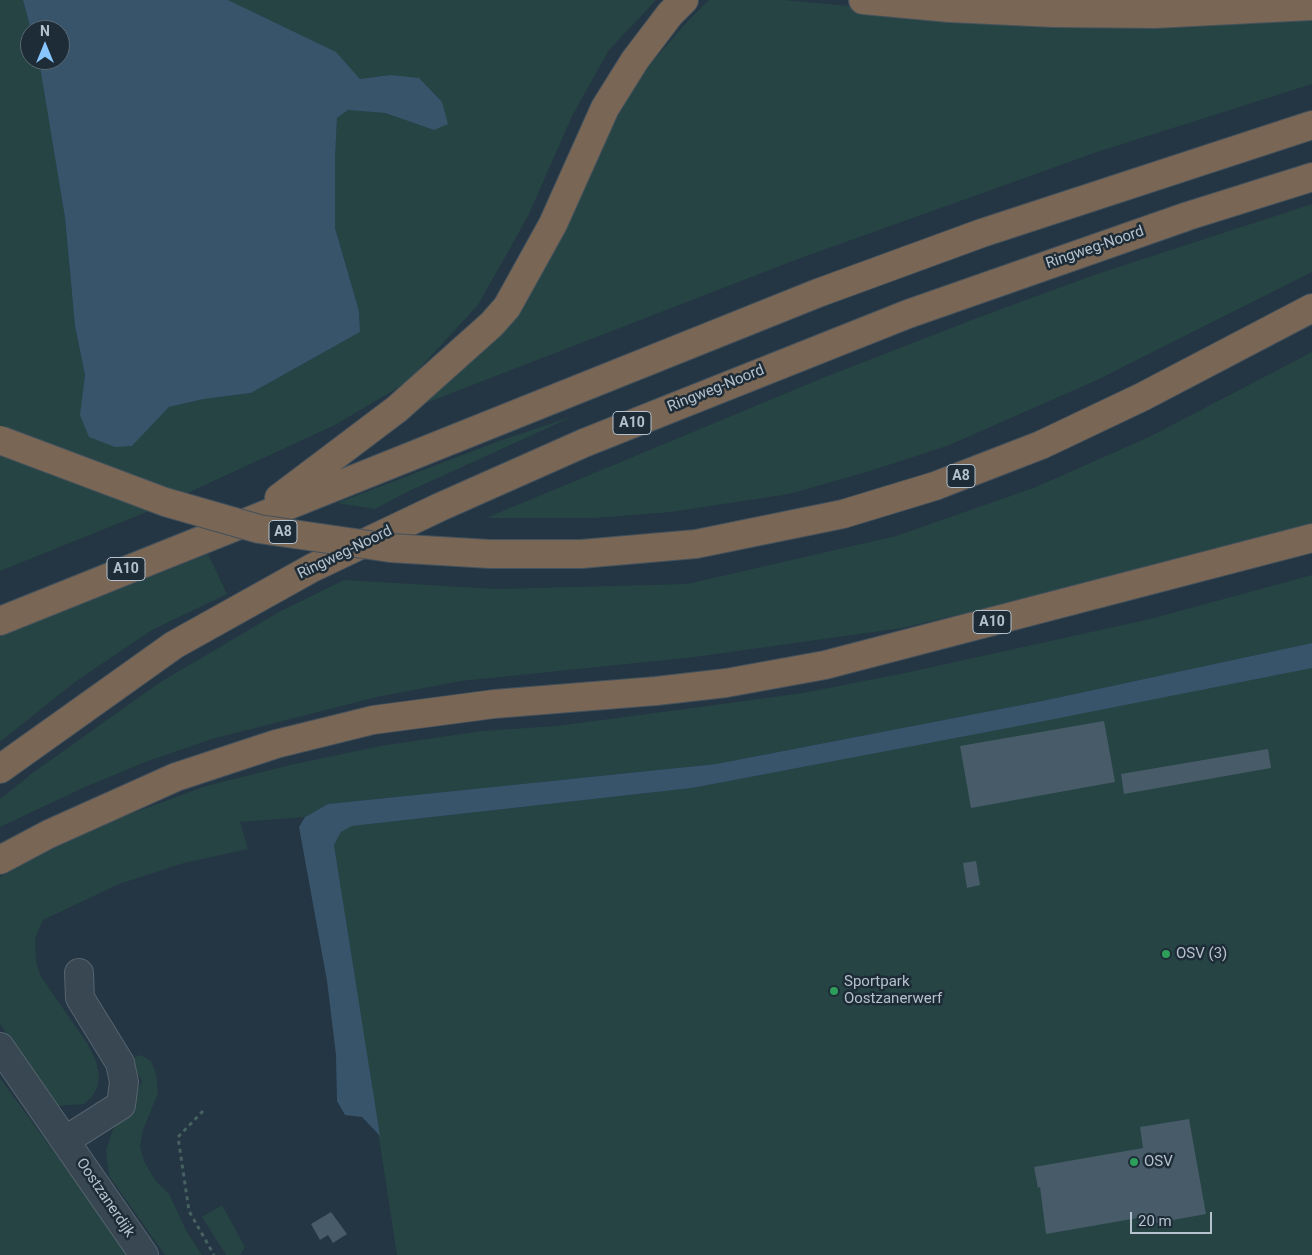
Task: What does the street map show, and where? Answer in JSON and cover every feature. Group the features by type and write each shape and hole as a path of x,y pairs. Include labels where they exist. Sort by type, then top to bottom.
{"highway":[{"name":"A10","path":"251,518 397,409 492,324 507,307 553,224 605,108 635,60 670,14 684,0"},
{"path":"863,0 949,8 1072,13 1155,14 1312,6"},
{"name":"A10","path":"0,620 251,518 818,293 982,233 1312,125"},
{"name":"Ringweg-Noord","path":"0,769 174,645 304,572 440,507 584,443 908,314 1179,219 1312,177"},
{"name":"A8","path":"0,440 166,502 259,529 390,548 490,554 581,554 696,544 843,514 935,486 1041,445 1142,398 1312,308"},
{"name":"A10","path":"0,860 49,834 176,776 305,737 392,718 494,704 718,684 825,666 1312,538"}],"street":[{"path":"66,1140 121,1105 124,1082 120,1063 80,998 79,973"},
{"name":"Oostzanerdijk","path":"0,1047 144,1255"}],"path":[{"path":"203,1111 178,1137 189,1211 214,1255"}],"green space":[{"path":"0,0 23,0 28,20 20,20 20,70 41,70 65,218 75,326 85,375 81,415 132,446 169,407 204,399 251,393 360,332 359,311 335,228 337,118 348,110 385,113 434,130 390,75 360,79 335,52 228,0 656,0 609,50 573,114 528,216 478,305 406,383 335,425 142,514 0,571"},
{"path":"709,0 784,0 894,10 1312,16 1312,84 1094,153 798,259 426,403 465,367 496,332 621,107 647,68 684,25"},
{"path":"1312,204 1312,272 1095,381 947,446 870,471 789,494 671,512 594,518 486,518 820,379 977,318 1094,275"},
{"path":"1312,352 1312,526 1021,600 902,628 695,657 461,681 377,697 212,739 148,761 83,788 0,827 0,799 34,772 159,683 279,612 344,580 497,589 687,584 896,536 1036,487 1151,436"},
{"path":"574,416 407,492 375,509 337,503 499,441"},
{"path":"208,554 227,594 152,630 75,682 0,742 0,636"},
{"path":"1312,575 1312,643 1042,701 716,764 328,804 305,817 240,822 248,849 184,863 119,884 43,920 35,939 36,961 40,975 87,1043 96,1061 99,1075 98,1085 92,1097 84,1104 56,1106 0,1024 0,877 52,849 122,817 206,786 290,765 380,746 482,731 556,726 803,693 905,673 1150,619"},
{"name":"Sportpark Oostzanerwerf","path":"1312,667 1312,1255 397,1255 334,845 341,832 352,826 692,788"},
{"path":"141,1055 151,1061 156,1073 158,1093 143,1130 140,1147 145,1163 155,1180 169,1194 187,1232 202,1255 165,1255 109,1176 106,1151 112,1132 135,1096 142,1081 129,1059"},
{"path":"0,1078 92,1204 127,1255 0,1255"},
{"path":"222,1205 245,1247 240,1255 226,1255 202,1217"}],"water":[{"path":"23,0 228,0 336,52 360,79 390,75 419,78 442,102 448,124 434,130 385,113 348,110 337,118 335,228 359,311 360,332 251,393 204,399 169,407 132,446 115,447 89,437 80,415 85,375 75,326 65,218 41,70 70,70 70,20 28,20"},
{"path":"1312,643 1312,668 1034,723 692,788 352,826 341,832 334,845 380,1136 362,1117 345,1115 337,1101 336,1055 327,981 299,827 305,817 328,804 716,764 1042,701"}],"building":[{"path":"1104,721 1115,782 971,808 960,746"},
{"path":"1268,749 1271,768 1124,794 1121,774"},
{"path":"976,861 980,885 967,888 963,863"},
{"path":"1189,1119 1206,1214 1156,1223 1155,1215 1046,1234 1040,1187 1038,1188 1034,1167 1143,1148 1140,1127"},
{"path":"331,1212 347,1234 333,1243 328,1235 320,1240 311,1224"}],"place":[{"name":"OSV (3)","path":"1166,954"},
{"name":"Sportpark Oostzanerwerf","path":"834,991"},
{"name":"OSV","path":"1134,1162"}]}
